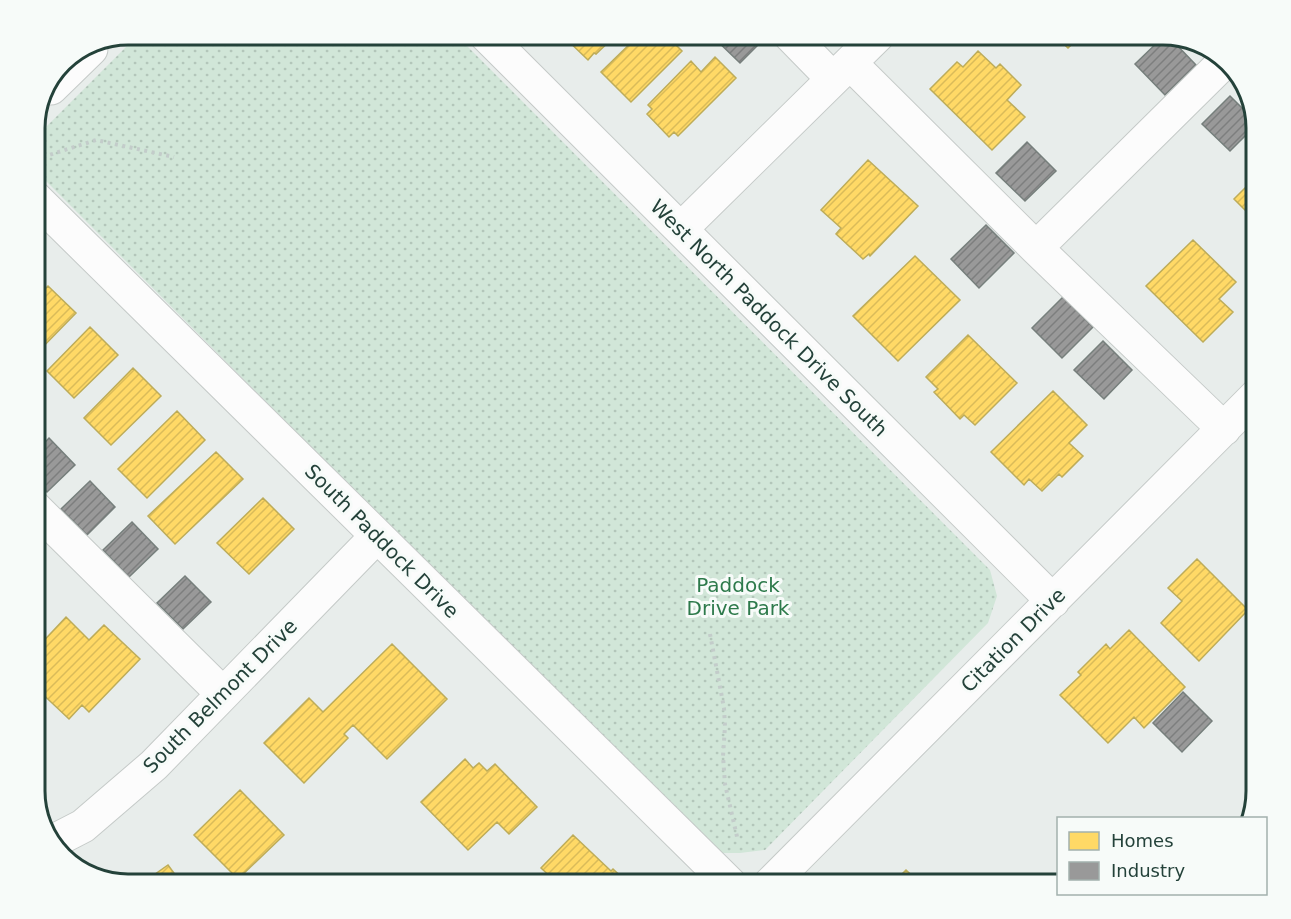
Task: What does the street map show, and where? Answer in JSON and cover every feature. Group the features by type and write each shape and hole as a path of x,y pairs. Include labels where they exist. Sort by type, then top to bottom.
{"street":[{"name":"West North Paddock Drive South","path":"497,45 1053,601"},
{"path":"805,45 841,71 1036,248 1224,429"},
{"path":"681,229 867,45"},
{"path":"62,78 76,64"},
{"path":"1036,248 1219,67"},
{"name":"South Paddock Drive","path":"45,208 719,874"},
{"name":"Citation Drive","path":"781,874 1246,407"},
{"path":"45,518 223,694"},
{"name":"South Belmont Drive","path":"60,838 83,826 154,765 377,536"}],"path":[{"path":"45,156 96,140 174,157"},
{"path":"711,634 724,708 725,784 738,842"}],"green space":[{"name":"Paddock Drive Park","path":"128,45 466,45 990,570 997,596 988,623 765,850 716,853 45,180 45,128"}],"building: Homes":[{"path":"572,45 605,45 596,54 594,53 588,60"},
{"path":"629,45 676,45 682,51 631,102 601,72"},
{"path":"978,51 996,68 1000,64 1021,85 1007,100 1025,117 992,150 930,89 957,62 963,67"},
{"path":"715,57 736,78 678,136 674,132 669,137 647,114 652,109 648,105 691,61 701,72"},
{"path":"868,160 918,206 870,256 869,254 863,259 836,234 841,228 821,210"},
{"path":"1246,187 1246,211 1234,199"},
{"path":"1193,240 1236,282 1219,299 1233,312 1203,342 1146,286"},
{"path":"915,256 960,300 898,361 853,316"},
{"path":"48,286 76,313 45,345 45,289"},
{"path":"90,327 118,355 74,398 47,371"},
{"path":"968,335 1017,383 975,425 964,415 960,419 934,392 938,389 926,377"},
{"path":"133,368 161,396 111,445 84,418"},
{"path":"1053,391 1087,425 1069,443 1083,456 1062,477 1059,474 1042,491 1029,479 1024,485 991,452"},
{"path":"177,411 205,440 147,498 118,469"},
{"path":"216,452 243,479 175,544 148,516"},
{"path":"263,498 294,529 249,574 217,543"},
{"path":"1197,559 1246,608 1246,612 1199,661 1161,623 1182,601 1168,588"},
{"path":"66,617 89,640 104,625 140,659 89,712 82,705 69,719 45,696 45,639"},
{"path":"1129,630 1185,687 1144,728 1134,717 1108,743 1060,695 1081,675 1078,672 1106,644 1110,649"},
{"path":"392,644 447,699 387,759 353,725 344,734 348,738 304,783 264,743 309,698 323,712"},
{"path":"465,759 473,768 479,763 487,771 495,764 537,807 509,834 497,822 468,850 421,802"},
{"path":"240,790 284,835 243,874 233,874 194,835"},
{"path":"573,835 611,871 613,869 618,874 547,874 541,868"},
{"path":"168,865 175,874 155,874"}],"building: Industry":[{"path":"721,45 758,45 740,63"},
{"path":"1155,45 1163,45 1178,47 1196,65 1165,95 1135,64"},
{"path":"1230,96 1244,110 1246,135 1230,151 1202,124"},
{"path":"1027,142 1056,171 1025,201 996,173"},
{"path":"986,225 1014,253 979,288 951,259"},
{"path":"1063,297 1093,327 1062,358 1032,328"},
{"path":"1103,341 1132,370 1104,399 1074,370"},
{"path":"49,438 75,465 47,492 45,490 45,442"},
{"path":"90,481 115,507 87,535 61,509"},
{"path":"132,522 158,549 129,577 103,550"},
{"path":"185,576 211,602 183,629 157,603"},
{"path":"1183,692 1212,721 1182,752 1153,723"}]}
